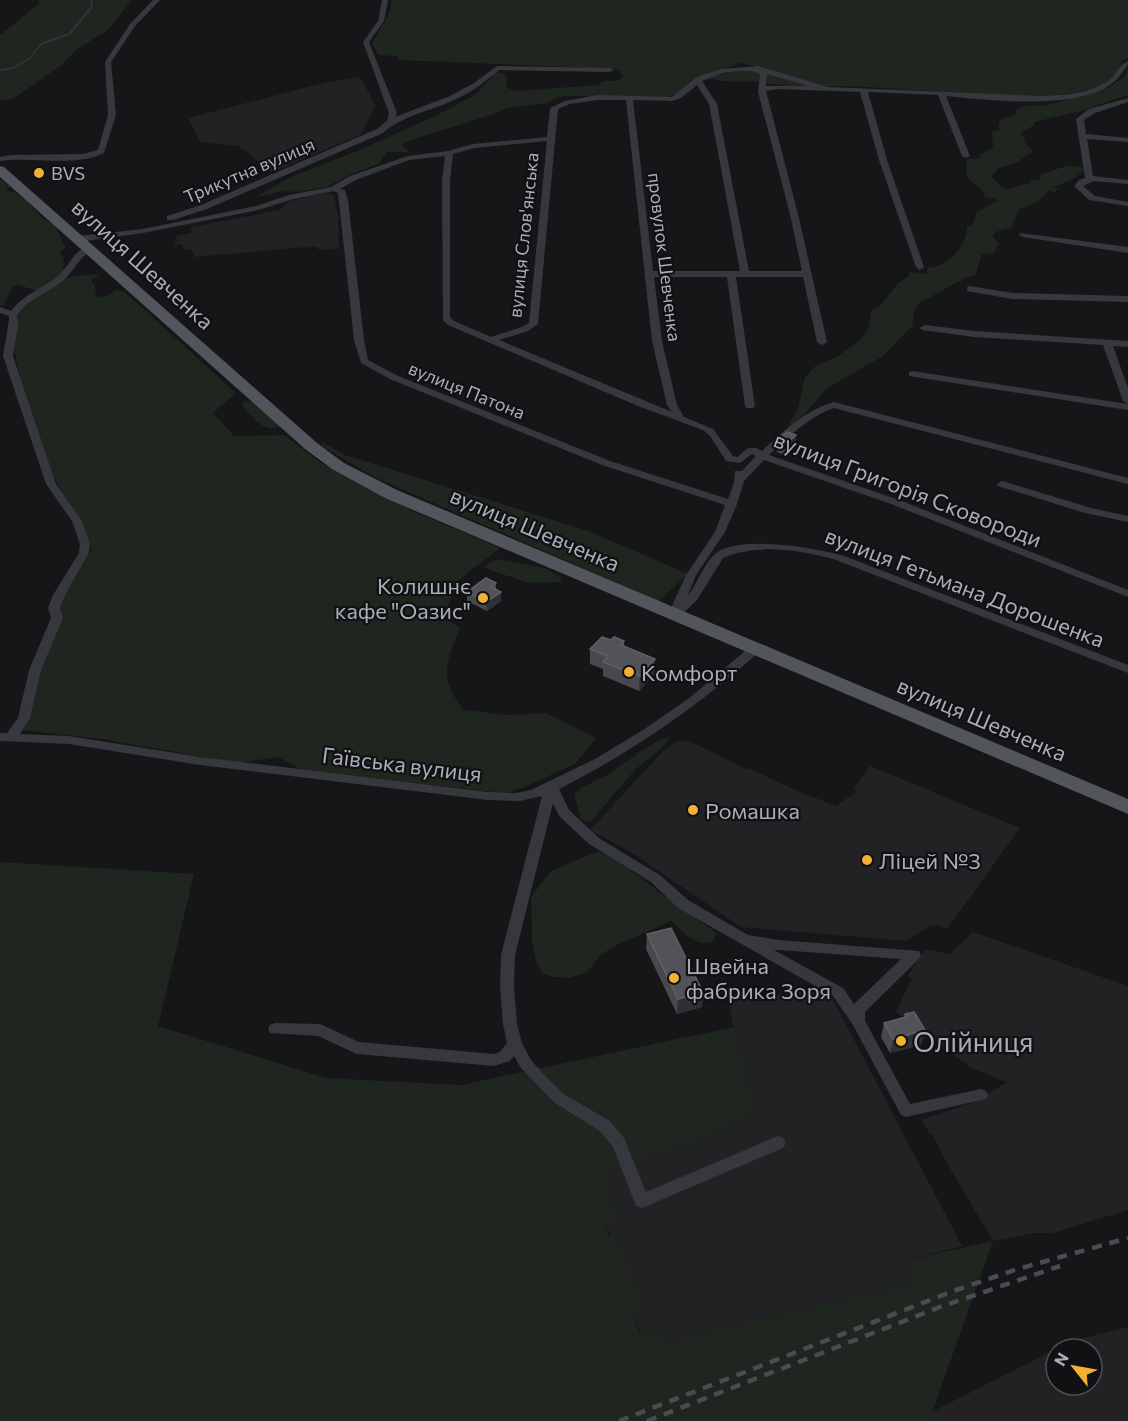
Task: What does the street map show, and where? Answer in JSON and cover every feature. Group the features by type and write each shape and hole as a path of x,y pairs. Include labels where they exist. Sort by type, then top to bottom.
{"main road":[{"name":"вулиця Шевченка","path":"0,170 311,446 338,466 392,494 1128,807"}],"street":[{"path":"0,159 24,155 82,157 94,156 101,151 112,115 108,62 132,25 157,0"},
{"path":"386,0 381,21 366,42 393,113 390,122"},
{"path":"762,89 778,87 863,89 1062,98 1105,87 1119,75 1123,66 1128,63"},
{"name":"Трикутна вулиця","path":"84,244 193,212 370,135 390,122 453,99 477,85 497,68 610,70"},
{"path":"758,68 764,74 762,89 822,342"},
{"path":"628,98 674,99 698,80 732,69 758,68 825,88"},
{"path":"698,80 712,104 745,273"},
{"path":"863,89 883,160 921,267"},
{"path":"941,93 966,156"},
{"name":"вулиця Слов'янська","path":"491,340 525,329 533,324 553,110 556,106 587,99 628,98"},
{"name":"провулок Шевченка","path":"628,98 662,363 672,405 680,416"},
{"path":"1089,178 1080,118 1114,104 1128,102"},
{"path":"1083,136 1128,140"},
{"path":"6,737 24,718 35,670 57,618 54,608 59,595 84,553 85,544 77,521 51,484 8,356 8,346 14,328 13,315 20,305 65,274 84,244 236,213 292,197 333,189 353,178 401,160 448,153 474,146 549,139"},
{"path":"448,153 446,318 459,327 641,404 680,416 712,432 721,449 739,471 740,479"},
{"path":"1128,182 1089,178 1081,181 1078,186 1087,196 1100,201 1128,204"},
{"name":"вулиця Патона","path":"333,189 342,192 344,200 358,340 362,358 368,364 409,384 606,463 732,504"},
{"path":"1023,235 1128,250"},
{"path":"650,274 807,273"},
{"path":"731,274 744,381 750,406"},
{"path":"970,289 1012,296 1128,299"},
{"path":"0,310 13,315"},
{"path":"925,328 974,334 1128,344"},
{"path":"1107,343 1128,401"},
{"path":"912,374 1128,407"},
{"path":"662,610 692,574 720,532 740,479 752,465 820,408 834,405 1128,481"},
{"path":"751,449 768,445 788,434"},
{"name":"вулиця Григорія Сковороди","path":"730,459 740,460 751,449 763,456 895,502 1128,594"},
{"path":"1002,484 1089,511 1128,519"},
{"name":"вулиця Гетьмана Дорошенка","path":"662,610 693,598 718,556 726,552 748,549 806,549 840,558 1128,669"},
{"name":"Гаївська вулиця","path":"6,737 69,740 200,761 488,796 520,797 551,786 590,767 689,706 756,649"},
{"path":"551,786 564,813 578,827 656,879 683,904 838,992 858,1021 906,1111 981,1095"},
{"path":"551,786 508,955 508,1002 515,1044 526,1064 560,1099 605,1126 619,1143 642,1201 778,1143"},
{"path":"745,940 779,945 914,955 858,1010 858,1021"},
{"path":"275,1029 320,1030 357,1048 494,1059 505,1056 515,1044"}],"shaded area":[{"path":"38,0 132,0 108,30 76,50 60,66 13,99 0,101 0,35 40,3"},
{"path":"392,0 1128,0 1128,58 1122,61 1118,74 1102,86 1076,93 1035,97 848,86 787,86 765,83 762,68 737,62 736,65 693,79 669,97 563,96 549,103 507,108 408,141 403,144 403,147 410,152 387,152 378,164 349,175 327,187 298,192 284,191 256,197 291,177 362,149 441,113 475,95 497,72 506,74 507,88 517,91 598,85 604,81 618,81 623,76 618,69 398,60 397,56 378,55 372,43 389,14"},
{"path":"1128,65 1128,95 1077,112 1034,122 1034,125 1020,134 1026,145 1034,151 1014,164 998,168 992,176 1002,187 1010,189 1029,184 1029,181 1040,179 1041,174 1066,166 1077,166 1083,168 1083,171 1053,188 1061,189 1056,190 1056,193 1048,190 1036,202 1019,209 1011,228 995,232 993,237 999,244 994,253 981,255 976,275 967,277 920,303 915,309 912,326 883,356 826,389 804,415 790,426 798,409 805,377 814,367 837,357 862,338 868,329 871,311 882,304 897,284 909,276 909,272 926,274 928,268 940,265 952,258 963,243 967,227 973,224 977,212 997,201 986,198 980,188 967,178 966,162 967,159 980,158 978,155 993,148 992,132 1000,130 998,126 1000,120 1016,114 1015,111 1023,106 1048,105 1110,87 1125,76"},
{"path":"746,68 761,72 759,82 707,78"},
{"path":"360,77 376,106 360,135 272,172 238,146 200,142 188,118 328,82"},
{"path":"0,179 11,187 5,190 14,192 26,200 43,219 55,225 65,247 59,253 64,258 63,269 67,275 62,280 73,276 100,274 91,281 95,285 96,297 107,296 117,289 126,293 236,393 213,413 234,436 284,435 320,462 369,489 415,512 500,548 460,579 443,616 460,628 448,660 450,688 464,710 508,715 546,713 596,738 575,764 522,788 504,793 302,770 278,757 237,763 102,739 21,730 64,596 92,549 53,475 18,370 13,342 17,313 42,292 18,285 13,286 3,306 0,305"},
{"path":"326,192 334,195 338,217 339,249 319,250 317,246 195,257 191,249 184,250 182,244 176,245 174,241 177,241 175,236 191,233 192,227 280,210 288,202"},
{"path":"244,401 253,402 280,426 269,428 259,423 242,406"},
{"path":"320,441 345,455 588,531 688,574 659,601 374,477 322,446"},
{"path":"497,559 544,568 562,578 560,582 529,583 484,568 488,563"},
{"path":"670,736 666,744 635,770 590,822 581,819 574,794 586,785 607,775 645,748"},
{"name":"Ліцей №3","path":"680,740 691,742 746,769 751,769 836,806 856,792 854,787 870,766 1020,828 947,929 938,925 930,926 906,941 741,927 631,852 590,830 665,749"},
{"path":"741,803 747,806 730,827 705,816 712,807 732,816"},
{"path":"598,851 625,866 710,928 716,933 714,940 702,943 696,941 671,921 614,946 601,955 587,972 569,978 553,977 542,973 536,962 532,942 531,897 551,871"},
{"path":"0,862 194,874 158,1026 326,1078 461,1085 734,1027 754,1112 703,1140 606,1170 610,1181 606,1183 620,1221 605,1226 609,1236 614,1236 646,1308 633,1313 639,1332 664,1331 667,1340 909,1284 908,1260 993,1241 929,1421 0,1421"},
{"path":"973,932 1128,986 1128,1210 1053,1233 1033,1233 993,1241 932,1134 921,1120 977,1101 1007,1082 973,1069 896,1012 912,978 908,976 925,949 950,954"},
{"path":"827,988 962,1246 908,1260 909,1284 667,1340 664,1331 640,1332 633,1312 645,1308 605,1225 620,1221 606,1183 606,1169 703,1140 753,1112 728,1001"},
{"path":"1128,1327 1128,1421 914,1421 1044,1355 1044,1397 1104,1397 1104,1337 1087,1337"}],"building":[{"path":"787,432 796,435 788,442 779,439"},
{"path":"486,578 496,583 491,587 501,592 486,602 467,592"},
{"path":"602,637 611,640 614,637 624,641 621,645 655,659 640,676 603,662 608,656 590,649"},
{"path":"671,928 703,992 678,999 647,934"},
{"path":"914,1012 925,1030 893,1039 884,1023 906,1017 905,1014"}],"waterway":[{"path":"0,70 13,68 30,58 41,44 69,34 91,8 92,0"}],"railway":[{"path":"619,1421 956,1290 1018,1269 1128,1238"},
{"path":"647,1421 940,1307 1060,1266"}],"place":[{"name":"BVS","path":"39,173"},
{"name":"Колишнє кафе \"Оазис\"","path":"483,598"},
{"name":"Комфорт","path":"629,672"},
{"name":"Ромашка","path":"693,810"},
{"name":"Ліцей №3","path":"867,860"},
{"name":"Швейна фабрика Зоря","path":"674,978"},
{"name":"Олійниця","path":"901,1041"}]}
